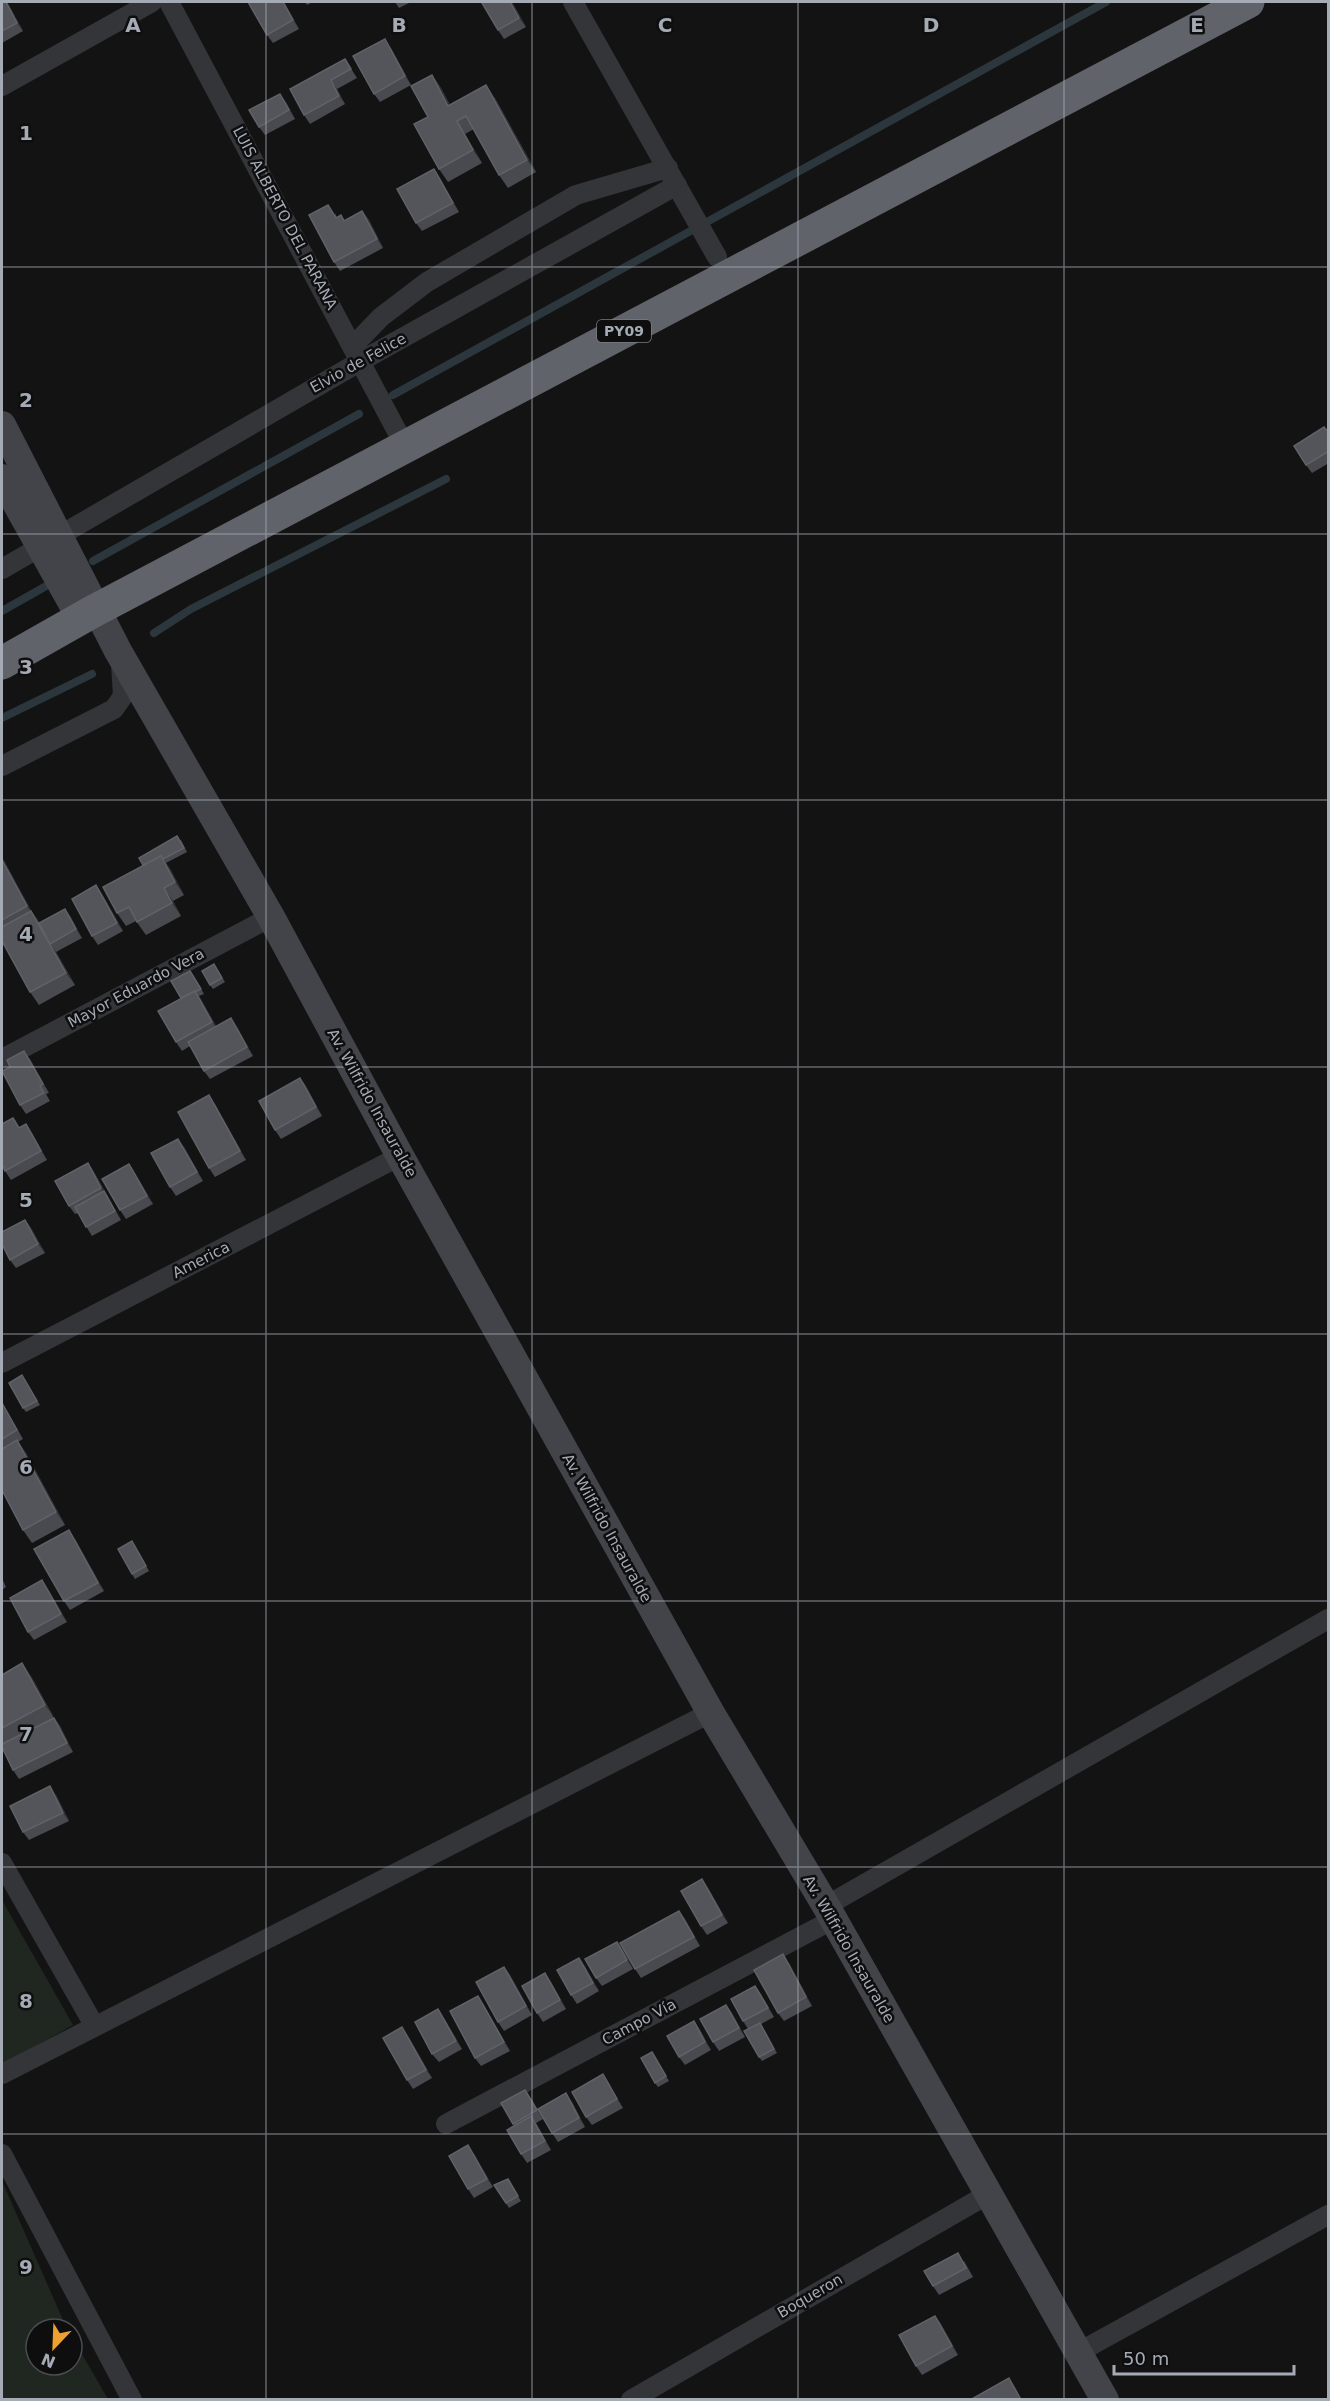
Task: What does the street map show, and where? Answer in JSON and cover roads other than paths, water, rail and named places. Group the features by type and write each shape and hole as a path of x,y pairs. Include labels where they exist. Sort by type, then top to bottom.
{"highway":[{"name":"PY09","path":"2,663 84,606 399,435 717,257 1213,2"},
{"name":"PY09","path":"2,643 84,606 1248,2"}],"street":[{"path":"2,86 153,2"},
{"name":"LUIS ALBERTO DEL PARANA","path":"169,2 399,435"},
{"path":"573,2 717,257"},
{"path":"357,354 381,317 427,282 576,195 673,177"},
{"name":"Elvio de Felice","path":"2,568 357,354 673,177"},
{"path":"2,425 49,540 84,606 123,696 265,920"},
{"path":"2,478 18,508 49,540"},
{"name":"Av. Wilfrido Insauralde","path":"84,606 118,651 705,1717 827,1917 984,2196 1079,2352 1105,2400"},
{"path":"2,766 114,709 123,696 124,685 118,651"},
{"name":"Mayor Eduardo Vera","path":"2,1059 265,920"},
{"name":"America","path":"2,1363 396,1158"},
{"name":"Campo Vía","path":"446,2124 827,1917 1329,1619"},
{"path":"2,2073 705,1717"},
{"path":"2,1863 94,2025"},
{"path":"2,2154 132,2400"},
{"path":"984,2196 1087,2400"},
{"name":"Boqueron","path":"631,2400 984,2196"},
{"path":"1079,2352 1329,2216"}],"waterway":[{"path":"393,395 1106,2"},
{"path":"93,561 359,414"},
{"path":"154,633 191,609 446,479"},
{"path":"2,611 55,581"},
{"path":"2,718 92,674"}]}
